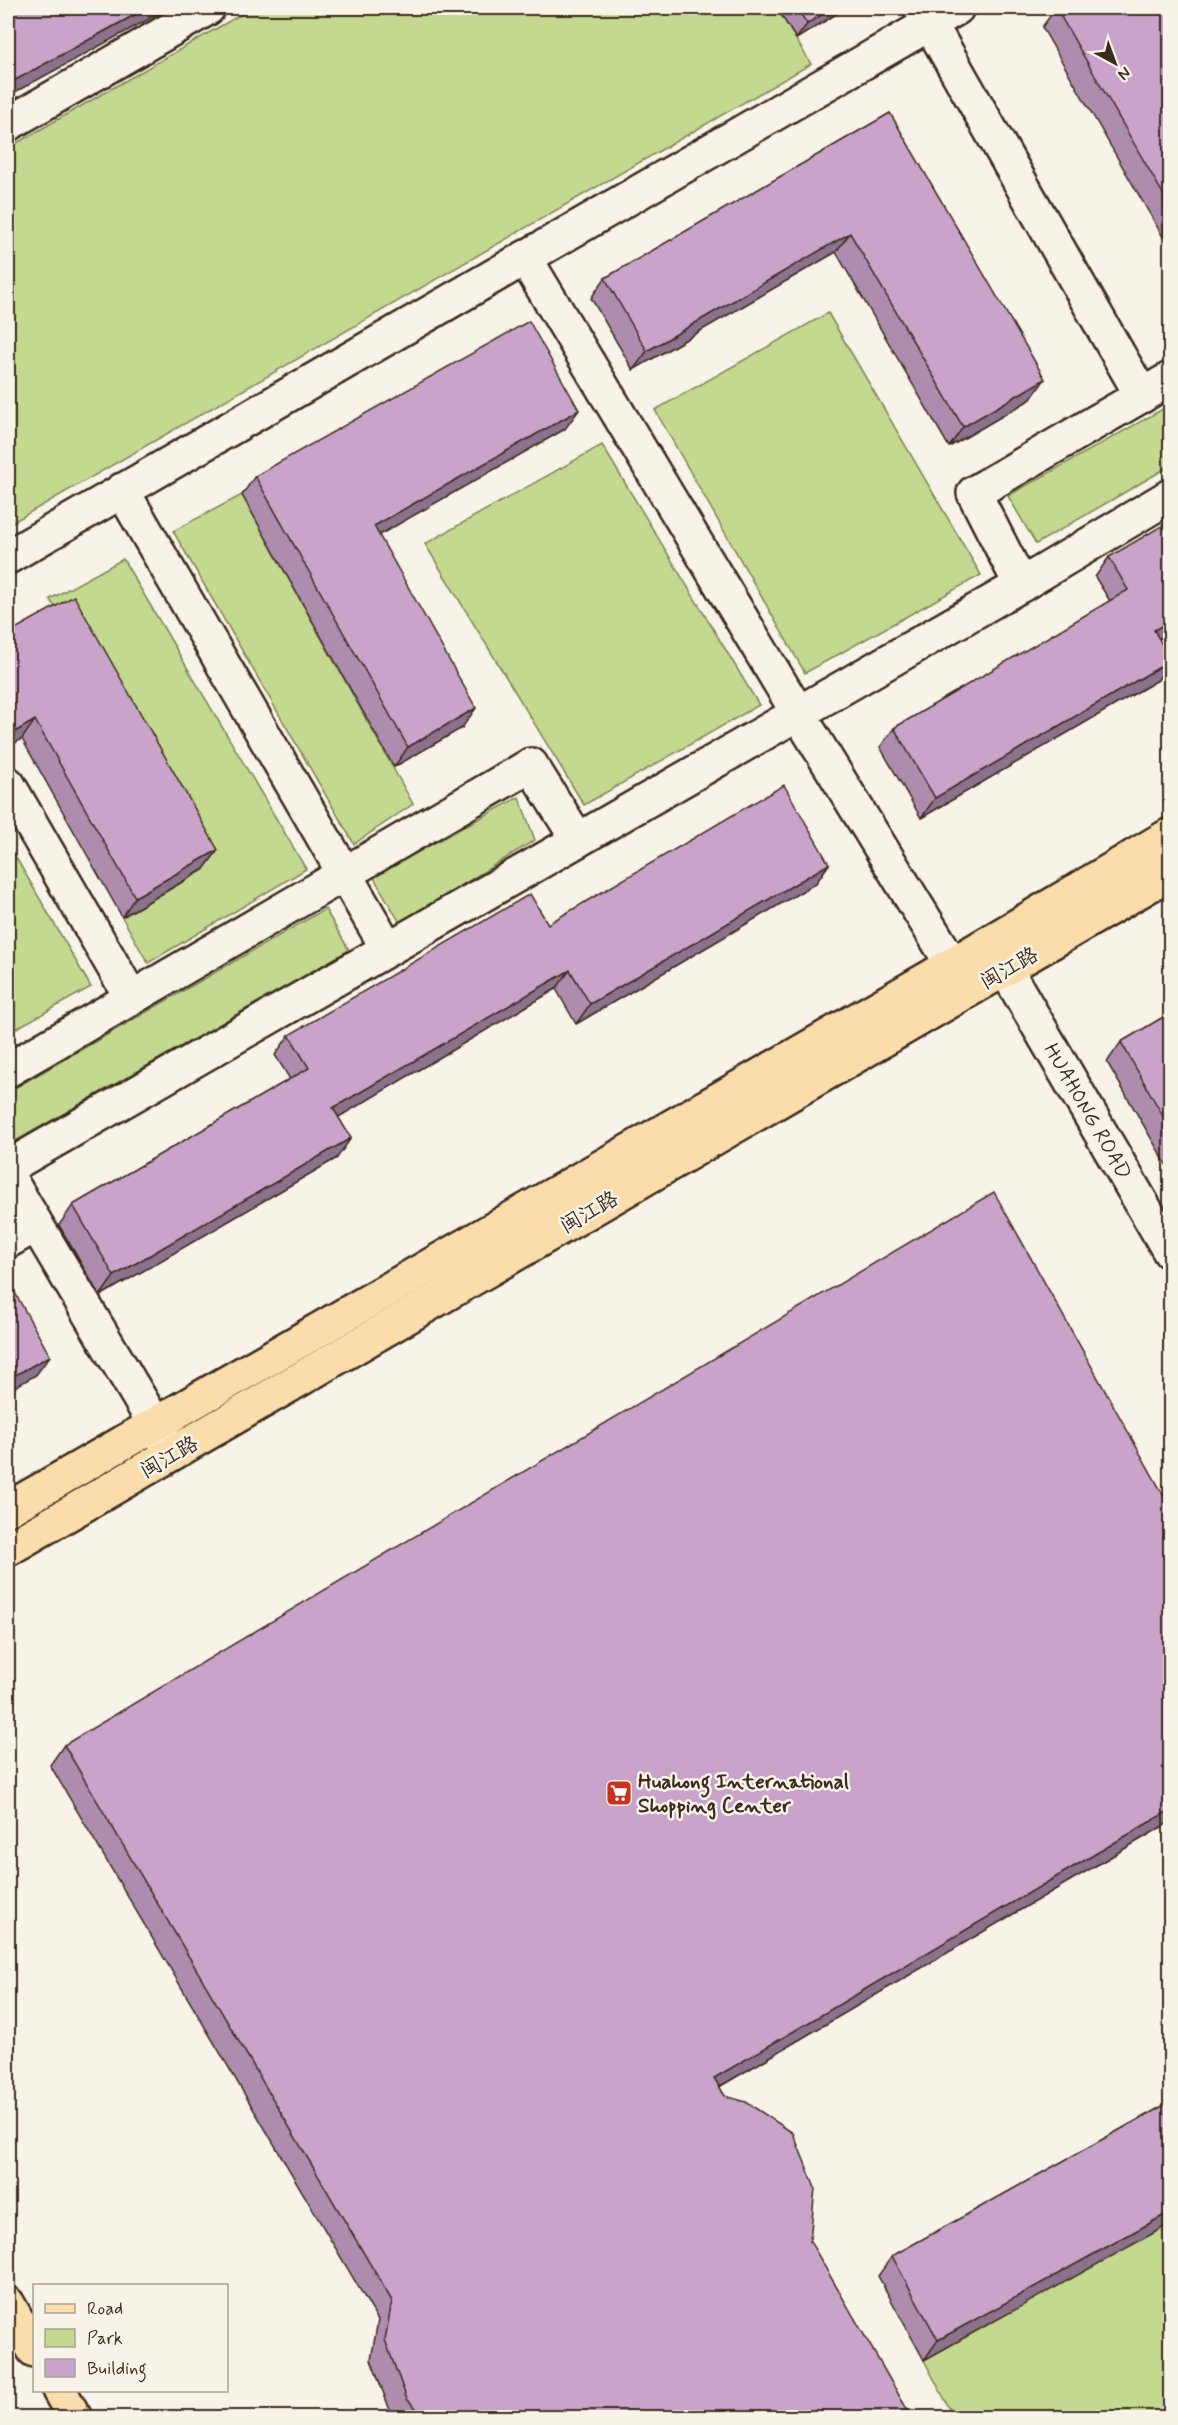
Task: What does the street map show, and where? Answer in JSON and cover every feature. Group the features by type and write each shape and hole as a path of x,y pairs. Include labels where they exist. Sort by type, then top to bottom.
{"main road":[{"name":"闽江路","path":"8,1549 173,1455 960,978 1170,835"},
{"name":"闽江路","path":"8,1509 960,978 1006,970 1170,873"},
{"path":"8,2304 33,2348"},
{"path":"60,2392 75,2418"}],"street":[{"path":"8,124 208,8"},
{"path":"8,557 525,258 936,13 1142,396"},
{"path":"525,258 960,978"},
{"path":"1020,585 974,493 1170,380"},
{"path":"122,490 388,949"},
{"path":"8,1167 1020,585 1170,496"},
{"path":"8,1070 531,765 578,840"},
{"path":"8,784 131,997"},
{"name":"HUAHONG ROAD","path":"1006,970 1170,1252"},
{"path":"8,1177 173,1455"},
{"path":"8,1241 36,1225"}],"green space":[{"path":"252,8 777,8 811,64 8,525 8,148"},
{"path":"828,313 981,575 805,673 655,410"},
{"path":"1170,405 1170,466 1036,544 1008,496"},
{"path":"602,445 759,705 584,805 425,544"},
{"path":"242,495 413,804 354,844 173,531"},
{"path":"123,559 306,869 148,963 122,917 204,870 50,599"},
{"path":"519,797 535,840 400,923 373,876"},
{"path":"8,844 91,987 8,1033"},
{"path":"325,909 349,950 14,1142 8,1129 8,1092"},
{"path":"1170,2221 1170,2417 954,2417 924,2360"}],"building":[{"path":"8,8 147,8 8,84"},
{"path":"797,8 832,8 807,24"},
{"path":"1056,8 1170,8 1170,206"},
{"path":"890,113 1045,379 963,427 850,233 647,351 605,278"},
{"path":"529,321 579,410 374,526 476,708 408,747 255,476"},
{"path":"1170,521 1170,621 1154,630 1170,661 935,798 894,728 1128,590 1109,557"},
{"path":"74,596 218,850 135,897 35,720 8,736 8,633"},
{"path":"784,785 829,864 590,1004 570,970 333,1108 351,1138 114,1276 73,1205 309,1068 289,1035 530,894 548,924"},
{"path":"1170,1013 1170,1128 1121,1042"},
{"name":"Huahong International Shopping Center","path":"994,1192 1170,1507 1170,1810 714,2078 725,2096 746,2102 793,2133 815,2188 810,2241 912,2418 426,2418 407,2399 385,2340 392,2301 64,1745"},
{"path":"8,1280 50,1356 8,1379"},
{"path":"1170,2102 1170,2212 938,2340 892,2256"}],"place":[{"name":"Huahong International Shopping Center","path":"619,1793"}]}
